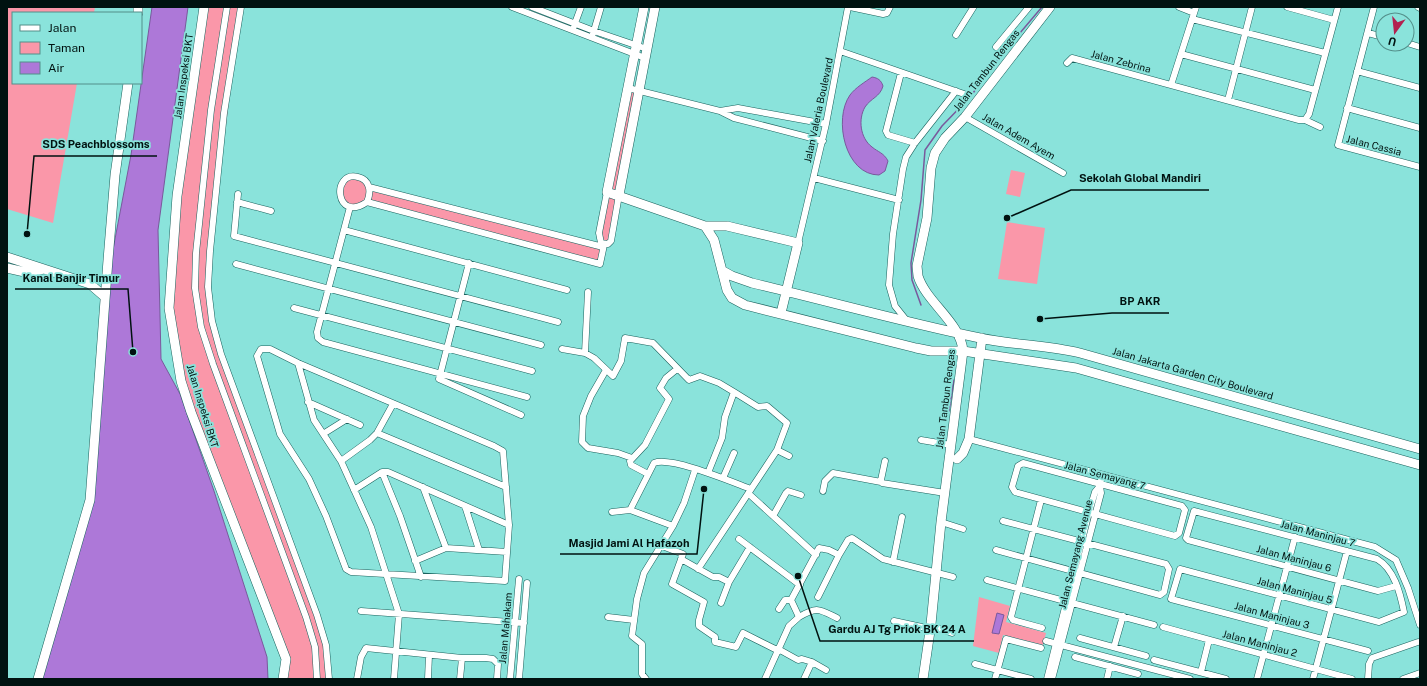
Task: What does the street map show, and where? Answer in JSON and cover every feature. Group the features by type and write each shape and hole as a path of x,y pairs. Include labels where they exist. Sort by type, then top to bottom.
{"street":[{"name":"Jalan Inspeksi BKT","path":"204,7 173,231 169,308 171,332 181,381 191,412 286,659 283,679"},
{"path":"227,7 211,110 196,253 196,288 201,327 213,364 306,617 315,647 317,679"},
{"path":"241,7 224,113 210,251 208,287 212,321 231,381 317,615 326,644 329,679"},
{"path":"512,7 574,27 646,54"},
{"path":"532,7 574,27"},
{"path":"574,27 581,7"},
{"path":"593,34 601,7"},
{"path":"604,246 601,244 599,235 644,7"},
{"path":"370,187 370,195 367,202 359,207 350,208 343,203 339,196 339,189 343,182 350,177 358,177 365,181 370,187 604,246 608,244 611,241 655,7"},
{"path":"849,7 883,14 887,13 890,7"},
{"name":"Jalan Valeria Boulevard","path":"849,7 814,178 899,200"},
{"path":"956,35 972,7"},
{"path":"996,47 1029,7"},
{"name":"Jalan Tambun Rengas","path":"923,679 943,493 951,445 963,351 963,345 956,333 919,281 917,266 927,218 932,159 945,138 965,117 1050,7"},
{"path":"1171,85 1195,10 1179,7"},
{"path":"1228,100 1252,7"},
{"path":"1287,7 1334,20"},
{"path":"1305,120 1309,114 1314,90 1338,7"},
{"name":"Jalan Cassia","path":"1374,7 1338,143 1340,147 1420,167"},
{"path":"1192,19 1245,34 1325,53"},
{"path":"1368,33 1375,35"},
{"path":"635,50 646,54"},
{"path":"840,51 967,95"},
{"path":"1181,54 1314,90"},
{"name":"Jalan Zebrina","path":"1067,63 1072,58 1299,120 1305,120 1320,127"},
{"path":"1357,71 1420,88"},
{"path":"901,73 886,131 888,135 914,143"},
{"path":"38,679 90,500 115,175 128,84"},
{"path":"628,88 720,111 734,118 823,140"},
{"path":"909,323 895,306 889,285 890,263 906,157 914,143 956,92"},
{"path":"720,111 738,108 826,124"},
{"path":"1347,108 1420,128"},
{"name":"Jalan Adem Ayem","path":"965,117 1063,173"},
{"path":"781,313 814,178"},
{"path":"607,192 705,226 727,226 798,243"},
{"path":"238,194 234,236 558,322"},
{"path":"237,202 271,211"},
{"path":"367,202 600,264 604,246"},
{"path":"350,208 317,332 318,338 323,342 527,397"},
{"path":"705,226 714,240 727,290 732,298 745,304 931,351 963,351 1076,368 1420,465"},
{"path":"344,230 567,290"},
{"path":"7,257 90,284 105,297"},
{"path":"20,271 24,269 24,262"},
{"path":"24,262 29,267 29,273"},
{"path":"469,263 439,379 521,415"},
{"path":"236,264 541,345"},
{"path":"7,268 29,273 44,269"},
{"name":"Jalan Jakarta Garden City Boulevard","path":"723,271 740,279 909,323 982,338 1061,348 1420,449"},
{"path":"90,284 106,278"},
{"path":"585,353 588,292"},
{"path":"294,308 532,371"},
{"path":"562,349 585,353 594,358 606,370 614,375 621,361 625,340 627,338 653,343 690,381 700,376 719,383 758,407 767,406 786,422 777,450 698,568"},
{"path":"957,459 963,453 969,439 982,338"},
{"path":"260,349 270,349 298,363 500,449 505,455 509,525 504,582 351,572 346,569 326,516 309,479 280,434 257,356 260,349"},
{"path":"298,363 314,420 341,461 371,528 399,614 394,679"},
{"path":"648,474 631,465 630,461 645,445 669,399 660,389 666,378 677,368"},
{"path":"606,370 590,396 583,416 582,442 588,448 618,453 632,458"},
{"path":"708,473 722,438 725,417 734,392"},
{"path":"308,402 360,425"},
{"path":"341,461 370,440 377,433 393,404"},
{"path":"323,434 348,419"},
{"path":"377,433 506,487"},
{"path":"969,439 1375,547 1396,560 1406,582 1420,625"},
{"path":"920,440 951,445"},
{"path":"777,450 789,456"},
{"path":"723,478 734,453"},
{"path":"630,510 654,463 662,461 723,478 750,491 774,516 816,554"},
{"path":"881,482 885,461"},
{"name":"Jalan Semayang 7","path":"1041,500 1012,490 1018,466 1023,463 1182,506 1185,510 1178,535 1092,513"},
{"path":"646,679 642,674 642,644 632,636 634,620 638,607 637,598 644,573 673,526 684,502 695,470"},
{"path":"354,490 382,472 396,475 509,525"},
{"path":"382,472 420,577"},
{"path":"823,491 825,481 833,473 943,493"},
{"name":"Jalan Semayang Avenue","path":"1078,572 1081,541 1101,493 1100,485 1103,475"},
{"path":"423,487 446,548"},
{"path":"774,516 788,491 801,495"},
{"path":"1042,628 1011,619 1041,500 1092,513"},
{"path":"465,506 479,550"},
{"path":"612,512 630,510 673,526"},
{"name":"Jalan Maninjau 7","path":"1187,539 1195,510 1377,559 1392,573 1404,612"},
{"name":"Jalan Semayang Avenue","path":"1059,644 1078,572 1088,543 1092,513"},
{"path":"893,562 902,517"},
{"path":"996,550 1162,594 1169,566 1003,521"},
{"path":"941,522 963,529"},
{"path":"818,597 839,555 851,538 883,558 893,562 953,576"},
{"path":"1261,679 1273,626 1297,538"},
{"path":"739,539 800,585"},
{"name":"Jalan Maninjau 6","path":"1187,539 1378,591 1396,586"},
{"path":"662,546 682,554 672,584 704,602 699,620 699,626 715,636 715,642 736,647 743,633 798,660 802,659 812,662 826,670"},
{"path":"721,603 729,582 750,547"},
{"path":"415,561 446,548 507,552"},
{"path":"791,600 819,548 829,550 839,555"},
{"path":"1313,679 1347,551"},
{"path":"681,560 713,577 719,577 729,582"},
{"name":"Jalan Maninjau 5","path":"1171,599 1180,569 1379,622 1404,612"},
{"name":"Jalan Mahakam","path":"510,679 519,579"},
{"path":"988,580 1154,624"},
{"name":"Jalan Mahakam","path":"519,679 527,583"},
{"name":"Jalan Maninjau 3","path":"1171,599 1368,651"},
{"path":"779,609 785,600 791,600"},
{"path":"791,600 799,616"},
{"path":"765,679 789,626 799,616 812,609 819,609 837,618"},
{"path":"361,611 524,623"},
{"path":"1114,647 1123,616"},
{"path":"608,617 634,620"},
{"path":"894,621 928,629 938,628 952,633"},
{"name":"Jalan Maninjau 2","path":"1163,627 1352,679"},
{"path":"1080,638 1146,656"},
{"path":"995,679 1006,640 1041,648"},
{"path":"1201,672 1209,640"},
{"path":"1046,641 1190,679"},
{"path":"1368,679 1369,664 1372,658 1418,642"},
{"path":"1046,679 1059,644"},
{"path":"1052,679 1059,644"},
{"path":"357,679 361,657 365,649 462,658 486,658 495,661 498,664 497,679"},
{"path":"428,679 429,655"},
{"path":"1257,679 1266,655"},
{"path":"1076,657 1138,674"},
{"path":"460,679 462,658"},
{"path":"1154,660 1226,679"},
{"path":"804,679 812,662"},
{"path":"975,664 1031,679"},
{"path":"1107,679 1110,666"},
{"path":"1403,679 1420,673"}],"green space":[{"path":"7,7 95,7 94,12 12,12 12,84 77,84 53,223 7,209"},
{"path":"204,7 241,7 210,251 212,321 326,645 329,679 283,679 286,659 181,381 171,332 177,196"},
{"path":"628,88 639,90 613,234 604,245 599,233"},
{"path":"1011,170 1025,173 1020,197 1006,194"},
{"path":"358,177 370,187 603,247 600,264 367,202 359,207 343,203 343,182"},
{"path":"1007,222 1045,228 1037,284 998,279"},
{"path":"979,597 1010,606 1006,622 1046,633 1043,645 1003,635 999,653 973,646"}],"water":[{"path":"152,7 188,7 158,230 161,359 180,394 214,491 267,657 268,679 41,679 90,506 107,281 131,155"},
{"path":"872,77 879,80 883,86 880,93 865,107 861,117 861,128 868,143 874,149 883,154 888,161 885,171 879,175 867,173 858,166 850,156 845,144 843,131 845,105 850,95"},
{"path":"997,613 1004,615 999,634 992,633"}],"waterway":[{"path":"921,305 912,280 911,263 921,200 925,150 942,126 971,96 992,66 1042,7"},
{"path":"949,411 954,380"}],"place":[{"name":"Sekolah Global Mandiri","path":"1007,218"},
{"name":"SDS Peachblossoms","path":"27,234"},
{"name":"BP AKR","path":"1040,319"},
{"name":"Kanal Banjir Timur","path":"133,352"},
{"name":"Masjid Jami Al Hafazoh","path":"704,489"},
{"name":"Gardu AJ Tg Priok BK 24 A","path":"798,576"}]}
